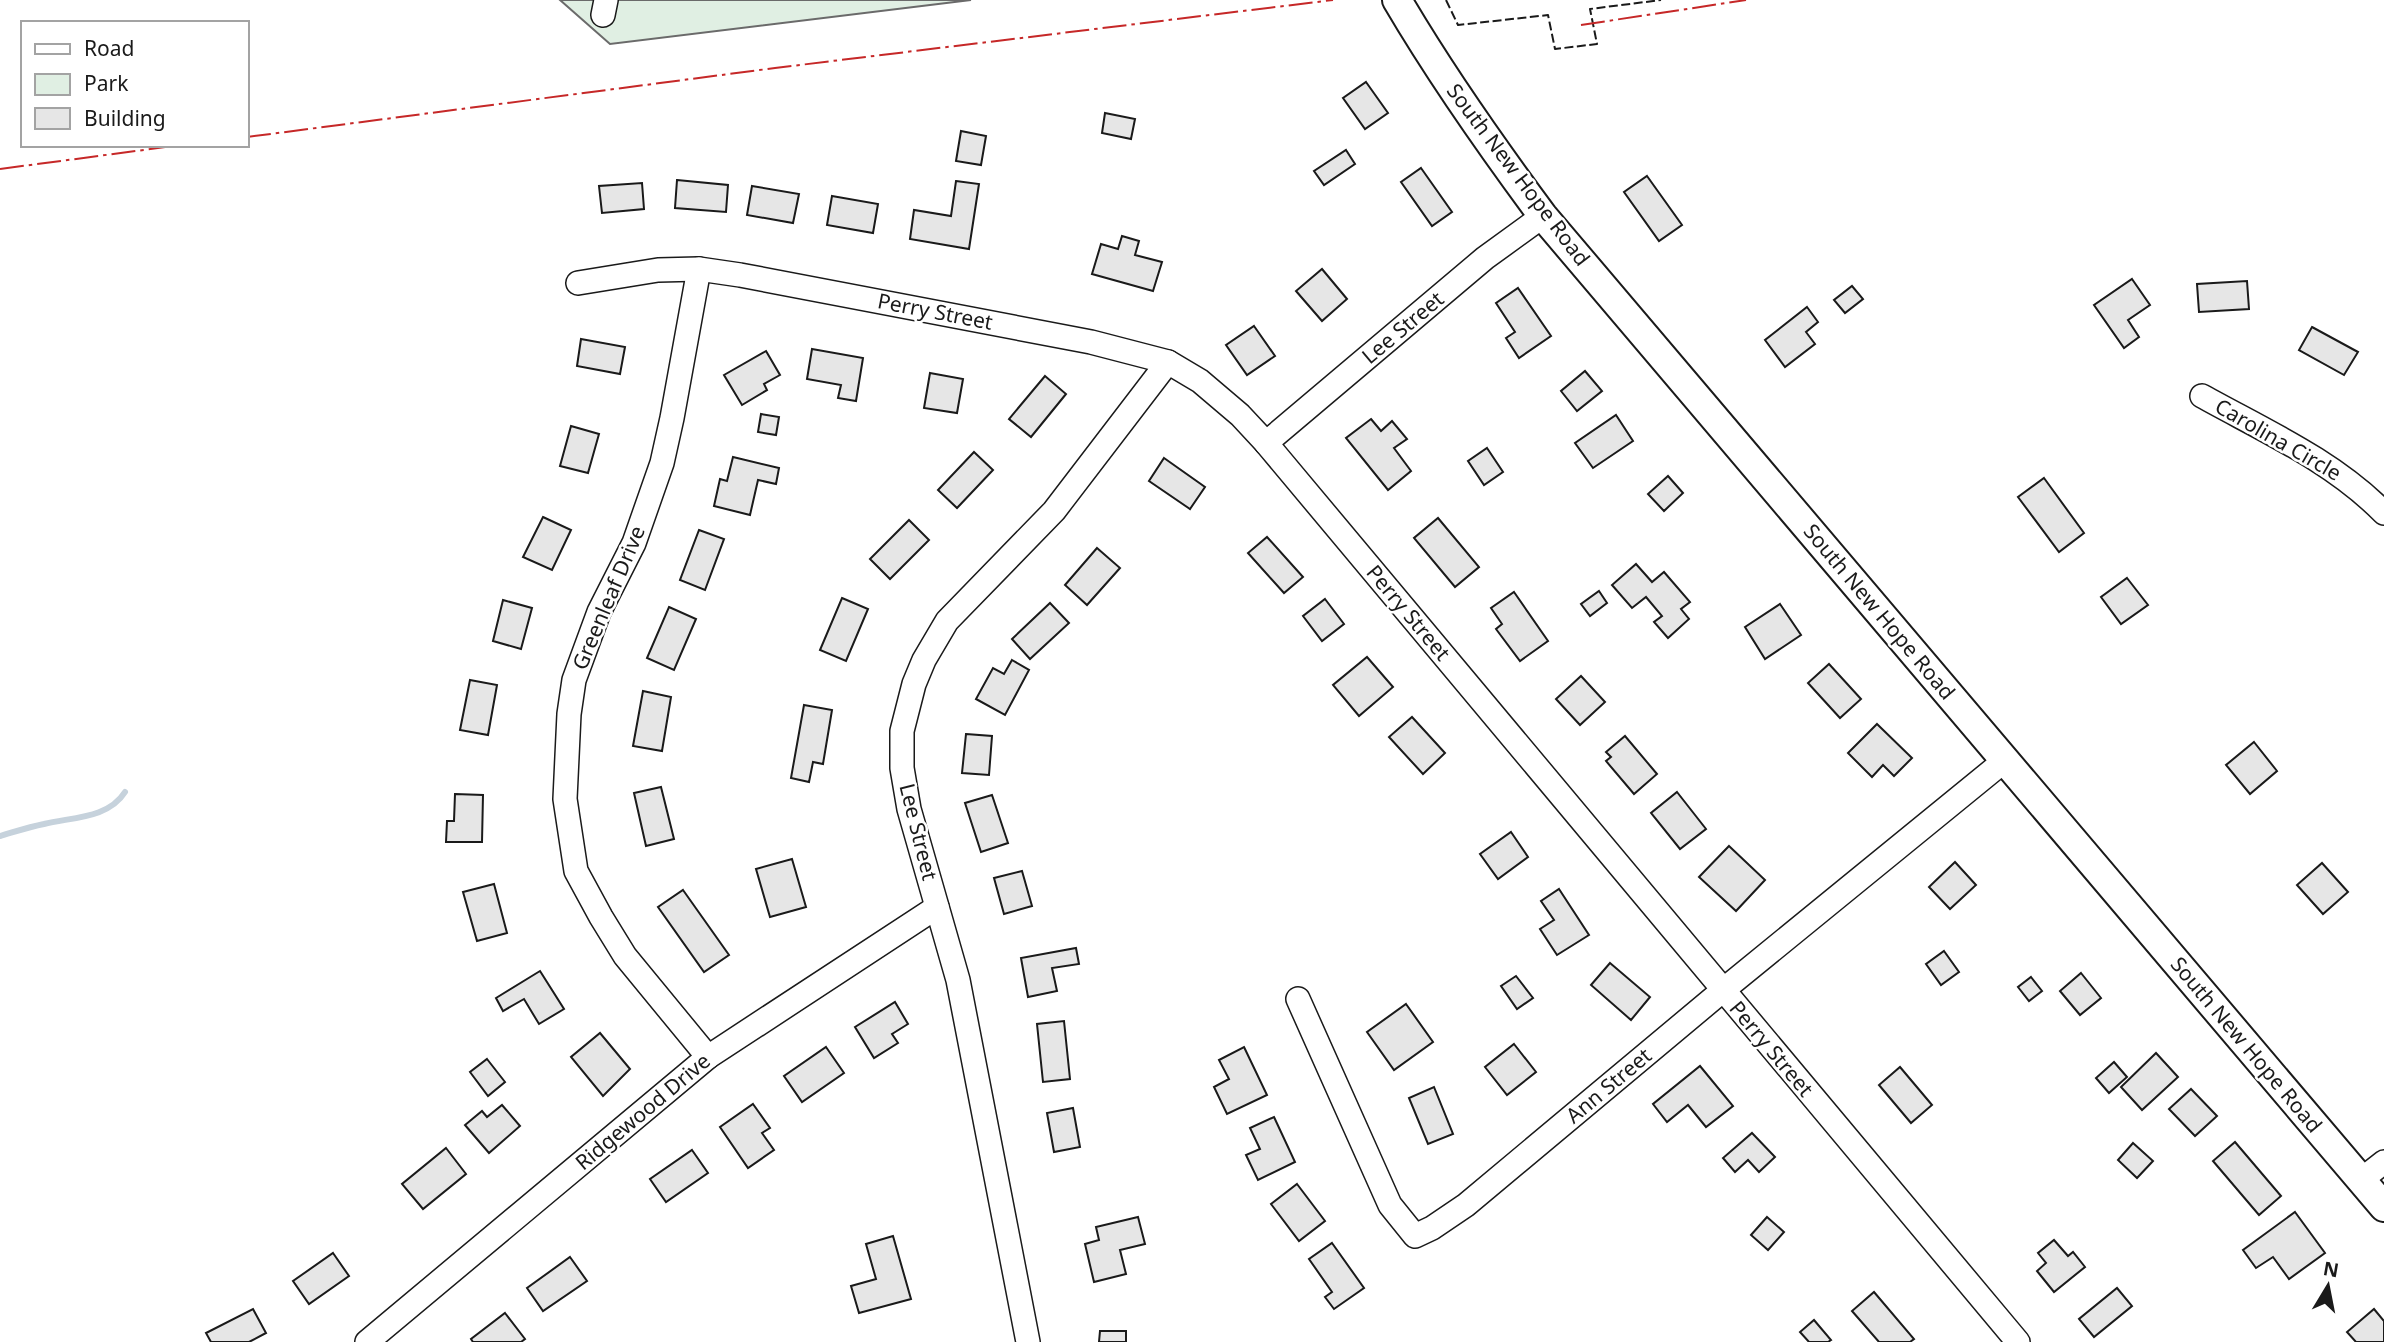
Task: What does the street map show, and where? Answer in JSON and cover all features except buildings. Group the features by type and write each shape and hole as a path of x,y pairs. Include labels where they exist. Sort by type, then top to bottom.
{"main road":[{"name":"South New Hope Road","path":"1397,0 1427,52 1472,119 1543,216 2384,1207"}],"street":[{"name":"Lee Street","path":"1266,443 1485,258 1543,216"},
{"name":"Perry Street","path":"578,283 658,270 699,269 740,275 1091,342 1168,362 1200,381 1240,415 1266,443 2018,1342"},
{"name":"Greenleaf Drive","path":"699,269 662,463 634,543 598,612 575,680 569,713 565,799 576,871 601,917 632,965 708,1057"},
{"name":"Lee Street","path":"1028,1342 958,980 909,809 902,768 902,732 914,684 924,660 947,621 1054,511 1168,362"},
{"name":"Carolina Circle","path":"2202,396 2328,465 2384,513"},
{"name":"Ann Street","path":"1298,999 1391,1205 1415,1236 1466,1205 1722,990 2004,761"},
{"name":"Ridgewood Drive","path":"367,1342 708,1057 937,907"},
{"path":"2361,1180 2384,1162"}],"green space":[{"path":"560,0 971,0 610,44"}],"waterway":[{"path":"0,836 38,825 88,816 109,807 125,792"}],"fence":[{"path":"1446,0 1458,25 1548,15 1555,49 1597,44 1590,9 1661,0"}],"power":[{"path":"248,137 775,68 1333,0"},
{"path":"1581,25 1746,0"},
{"path":"0,169 166,147"}]}
